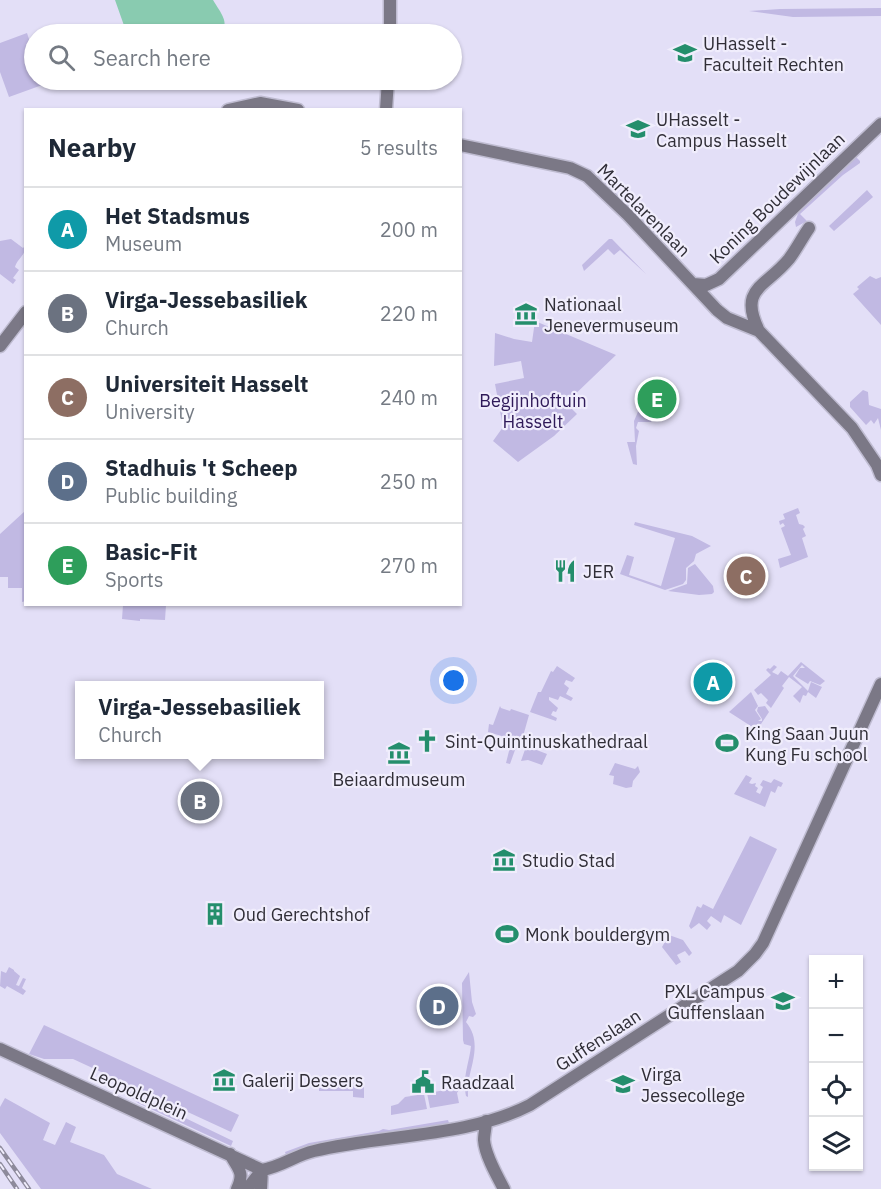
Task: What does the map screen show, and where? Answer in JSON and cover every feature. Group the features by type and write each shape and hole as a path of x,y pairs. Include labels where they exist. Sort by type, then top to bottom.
{"main road":[{"path":"390,0 390,24"},
{"path":"386,108 387,90"},
{"path":"234,108 260,103 287,108"},
{"name":"Koning Boudewijnlaan","path":"693,284 706,285 719,279 881,124"},
{"name":"Martelarenlaan","path":"462,145 579,171 628,216 717,310 727,318 759,331"},
{"path":"809,228 790,258 756,290 751,301 751,315 759,331 852,428 877,465 881,475"},
{"path":"0,346 24,315"},
{"name":"Guffenslaan","path":"257,1167 315,1150 486,1121 514,1113 530,1105 738,971 756,954 881,684"},
{"name":"Leopoldplein","path":"0,1049 257,1167"},
{"path":"486,1121 484,1138 486,1149 495,1174 504,1189"},
{"path":"229,1153 239,1167 242,1186"},
{"path":"242,1186 257,1167"},
{"path":"257,1167 261,1189"}],"green space":[{"path":"881,8 881,16 793,17 749,11 780,9"},
{"path":"24,34 24,90 28,90 9,97 0,72 0,43"},
{"path":"856,157 860,163 843,175 800,214 807,221 796,227 795,222 799,211"},
{"path":"867,190 873,197 834,231 829,226"},
{"path":"11,239 24,247 24,253 15,267 19,270 13,278 16,280 13,284 0,274 0,241"},
{"path":"609,239 612,239 646,274 620,250 614,255 608,249 584,271 582,265"},
{"path":"870,276 876,279 881,277 881,325 853,294 859,289 857,287"},
{"name":"Begijnhoftuin Hasselt","path":"535,321 616,355 566,403 577,414 554,436 518,462 493,441 503,427 495,384 524,378 521,361 494,366 495,333 532,342"},
{"path":"863,390 868,392 869,405 881,409 881,430 878,418 874,424 871,420 866,425 850,407 850,402"},
{"path":"640,407 652,410 651,422 638,422 636,428 639,431 636,446 637,465 633,464 627,442 635,442 634,421"},
{"path":"798,508 800,513 796,515 799,524 805,527 803,529 806,536 802,538 808,557 780,568 778,559 791,555 781,528 785,526 783,523 780,525 779,521 785,519 783,514"},
{"path":"24,512 24,602 22,602 22,588 8,588 8,577 0,577 0,534"},
{"path":"635,522 692,536 711,546 696,554 694,561 686,568 686,580 683,584 665,590 620,574 627,555 634,557 629,575 661,586 675,538 634,525"},
{"path":"695,564 713,586 712,594 699,595 668,591 687,584 688,568"},
{"path":"123,606 166,606 165,620 122,619"},
{"path":"801,662 825,681 820,685 810,681 808,684 795,676 800,668 805,668 802,665 793,676 808,691 811,682 822,687 816,698 808,692 806,696 803,695 800,703 793,696 802,687 789,677 771,708 766,703 768,700 754,690 771,675 766,670 774,665 777,667 772,672 778,675 781,671 788,676"},
{"path":"557,666 575,678 572,682 566,680 564,684 569,688 566,694 573,698 571,701 560,696 558,700 549,697 549,700 558,708 551,715 557,718 556,721 530,712 538,692 541,692 551,671 553,672"},
{"path":"751,692 758,706 755,710 761,719 758,721 762,719 757,711 758,707 765,706 769,712 757,730 729,712"},
{"path":"500,706 510,711 511,709 529,715 520,747 515,750 510,764 506,763 512,739 488,732 489,724 493,725"},
{"path":"530,735 532,735 530,742 535,743 537,737 548,739 546,746 537,743 534,749 547,754 542,765 528,760 521,761"},
{"path":"615,763 635,769 638,766 640,772 633,781 632,787 626,788 613,784 614,776 609,775"},
{"path":"746,775 752,778 749,783 756,783 755,786 758,788 756,792 760,794 763,787 760,785 763,780 771,783 774,779 783,783 781,787 778,786 775,793 771,791 765,807 734,794"},
{"path":"750,836 777,849 741,925 724,915 721,923 711,916 707,921 711,925 707,930 699,923 691,929 689,926 697,906 701,908 703,904 713,909"},
{"path":"669,935 683,940 692,953 689,956 685,951 677,955 681,962 676,965 662,947"},
{"path":"9,967 20,976 16,985 19,986 23,978 26,979 22,988 26,991 23,995 7,986 5,989 0,986 1,971 6,973"},
{"path":"469,972 472,1002 476,1014 473,1017 469,1016 466,1022 473,1035 475,1049 468,1083 468,1097 465,1083 471,1046 464,1044 463,1040 462,983"},
{"path":"44,1025 239,1115 231,1132 73,1059 44,1059 29,1054"},
{"path":"458,1080 461,1086 457,1093 459,1103 430,1108 427,1093 459,1088"},
{"path":"364,1083 364,1098 353,1097 353,1091 319,1091 319,1085"},
{"path":"127,1090 233,1141 231,1146 138,1103 125,1092"},
{"path":"424,1094 427,1109 391,1115 391,1106 398,1104 405,1097"},
{"path":"5,1098 50,1123 43,1140 55,1145 66,1122 76,1127 70,1142 104,1155 117,1174 152,1189 41,1189 0,1133 0,1107"},
{"path":"448,1120 449,1123 313,1146 286,1155 285,1152 309,1143"}],"shaded area":[{"path":"115,0 213,0 225,23 225,24 123,24"}],"railway":[{"path":"0,1148 29,1189"},
{"path":"0,1164 17,1189"}],"place":[{"name":"UHasselt - Faculteit Rechten","path":"685,53"},
{"name":"UHasselt - Campus Hasselt","path":"638,129"},
{"name":"Nationaal Jenevermuseum","path":"526,314"},
{"name":"Basic-Fit","path":"657,399"},
{"name":"JER","path":"565,571"},
{"name":"Universiteit Hasselt","path":"746,576"},
{"name":"Het Stadsmus","path":"713,682"},
{"name":"Sint-Quintinuskathedraal","path":"427,741"},
{"name":"King Saan Juun Kung Fu school","path":"727,743"},
{"name":"Beiaardmuseum","path":"399,753"},
{"name":"Virga-Jessebasiliek","path":"200,801"},
{"name":"Studio Stad","path":"504,860"},
{"name":"Oud Gerechtshof","path":"215,914"},
{"name":"Monk bouldergym","path":"507,934"},
{"name":"PXL Campus Guffenslaan","path":"783,1001"},
{"name":"Stadhuis 't Scheep","path":"439,1006"},
{"name":"Galerij Dessers","path":"224,1080"},
{"name":"Raadzaal","path":"423,1082"},
{"name":"Virga Jessecollege","path":"623,1084"}]}
